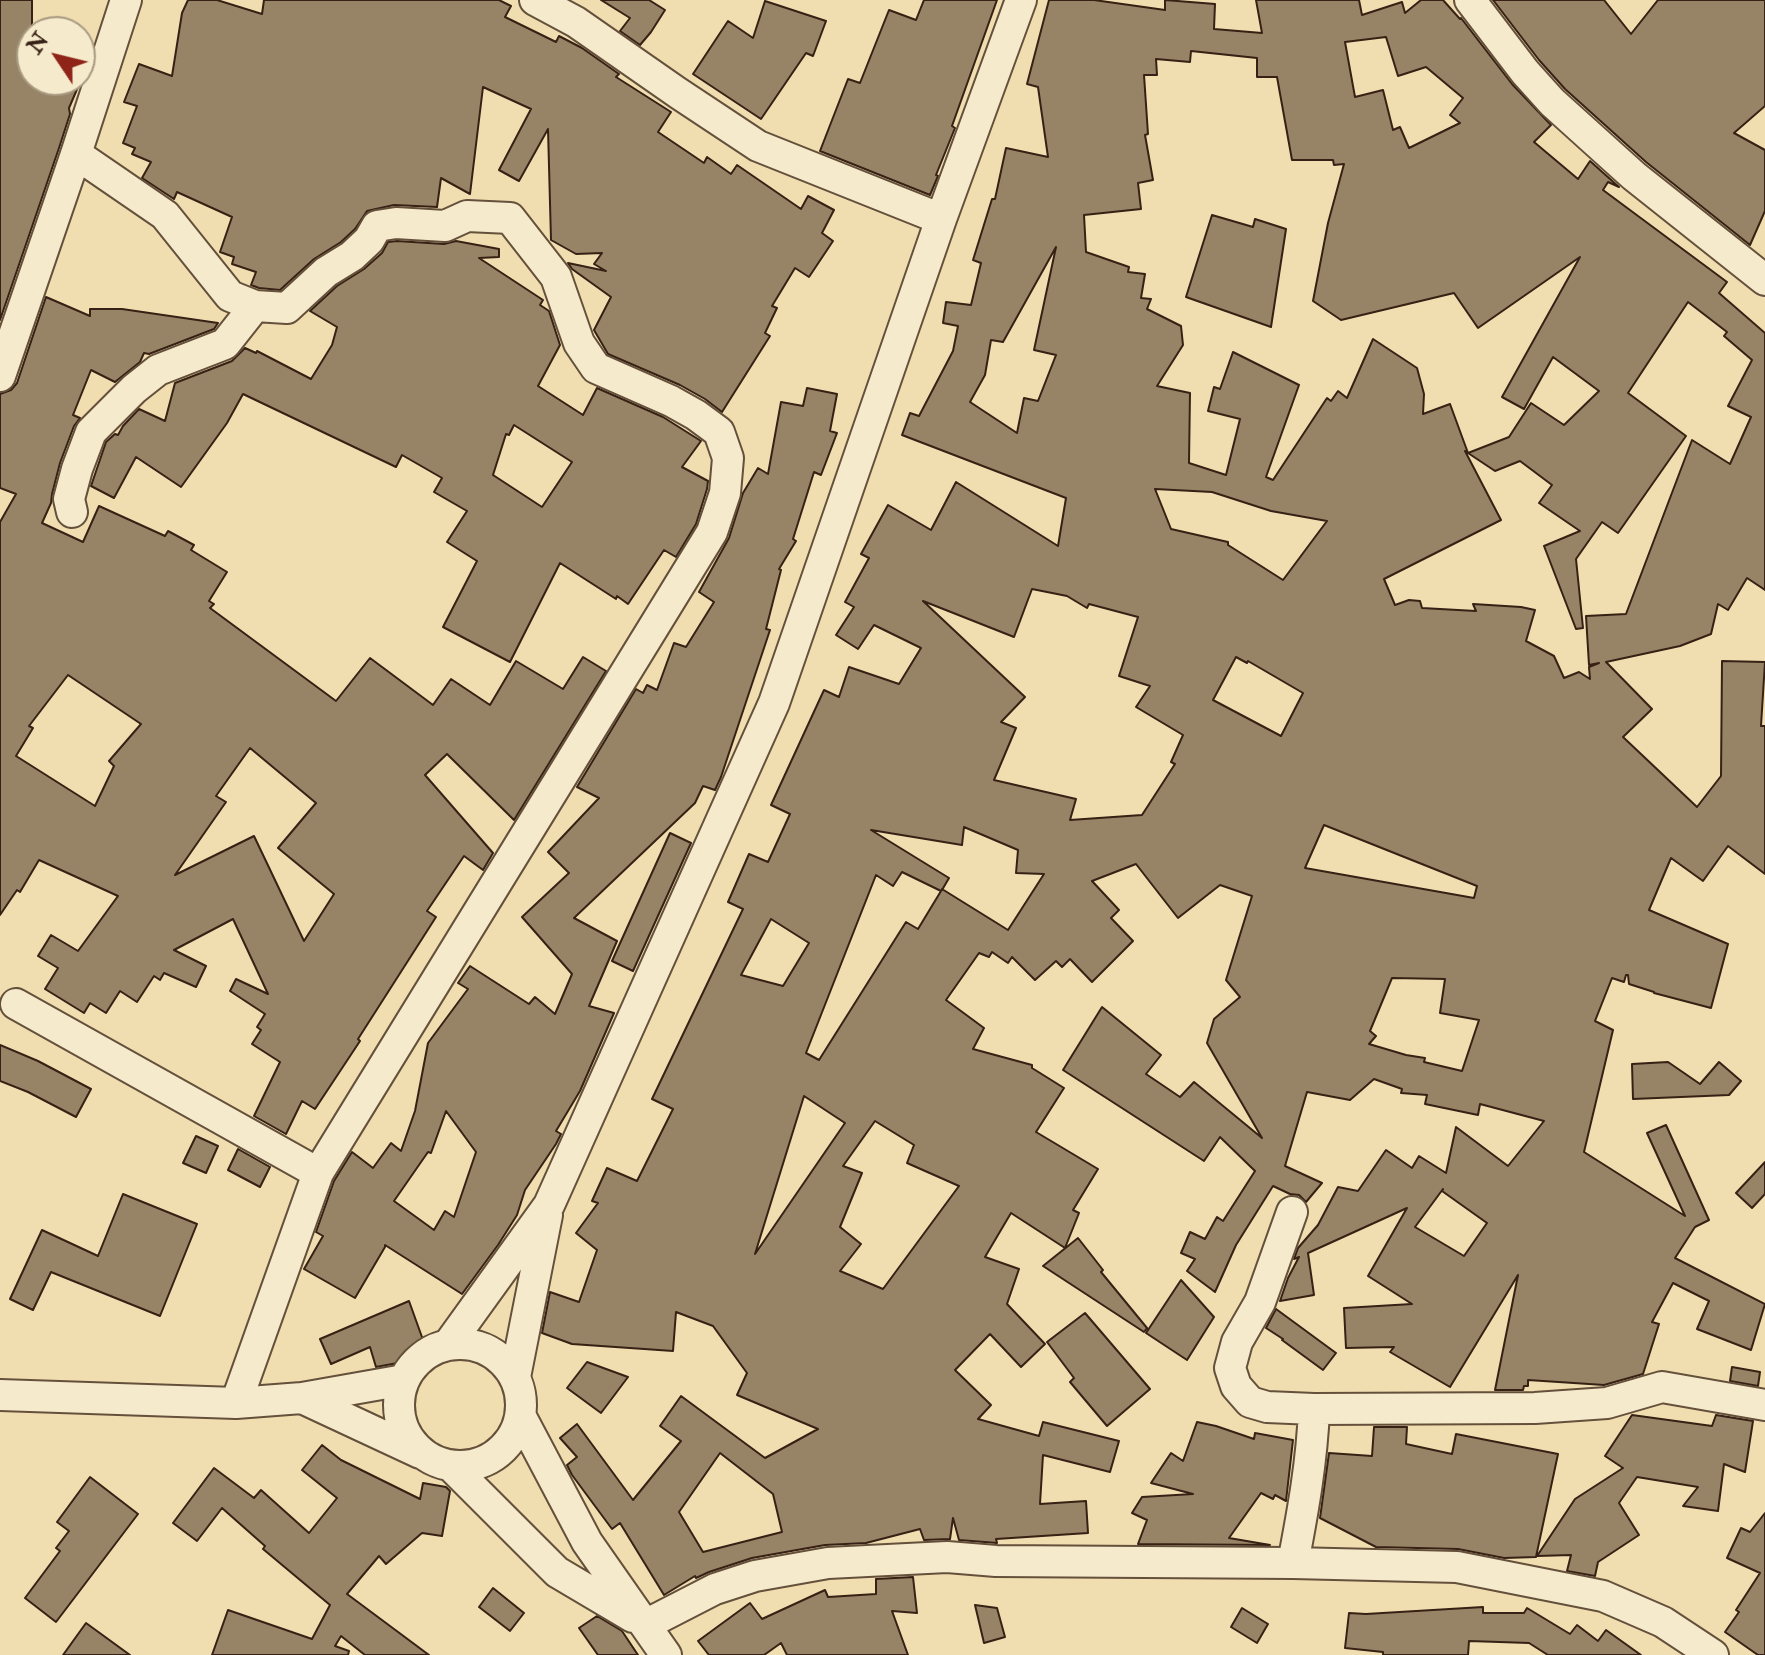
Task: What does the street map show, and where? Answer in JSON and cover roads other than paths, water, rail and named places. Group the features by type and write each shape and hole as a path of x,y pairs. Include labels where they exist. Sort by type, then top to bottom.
{"street":[{"path":"0,376 126,0"},
{"path":"535,0 576,22 758,146 941,219"},
{"path":"448,1345 549,1205 774,703 941,219 1021,0"},
{"path":"1470,0 1552,102 1634,176 1765,280"},
{"path":"76,154 165,215 230,296 255,306 287,308 326,272 352,256 369,240 377,226 396,223 445,226 467,216 510,218 556,277 579,343 596,368 696,415 719,432 728,458 725,493 712,532 318,1173 236,1403"},
{"path":"72,512 69,499 91,432 158,370 225,344 255,306"},
{"path":"16,1004 318,1173"},
{"path":"515,1377 549,1205"},
{"path":"1292,1212 1260,1302 1237,1342 1230,1368 1236,1386 1250,1402 1267,1407 1314,1409 1535,1408 1607,1403 1662,1387 1765,1405"},
{"path":"302,1398 435,1462 452,1467 469,1467 486,1462 501,1452 514,1437 521,1417 522,1397 515,1377 503,1360 486,1349 467,1344 448,1345 430,1352 415,1364 404,1380 399,1414 403,1429 420,1453"},
{"path":"0,1395 236,1403 302,1398 404,1380"},
{"path":"1293,1563 1306,1493 1314,1409"},
{"path":"521,1417 587,1542 666,1655"},
{"path":"452,1467 557,1572 645,1625"},
{"path":"645,1625 715,1589 741,1580 828,1563 947,1557 996,1561 1457,1567 1603,1596 1663,1622 1713,1655"}]}
